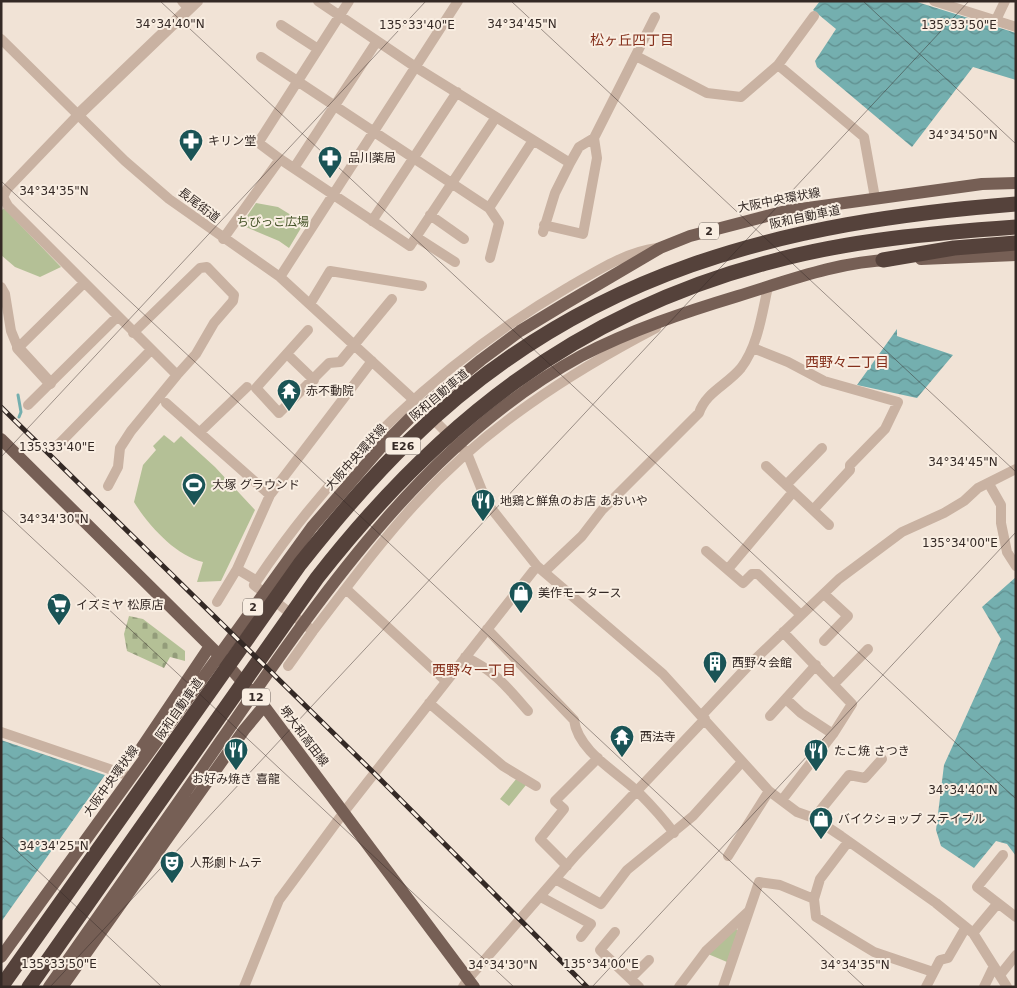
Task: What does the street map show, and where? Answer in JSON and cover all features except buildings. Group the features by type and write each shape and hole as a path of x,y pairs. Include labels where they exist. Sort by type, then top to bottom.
{"highway":[{"name":"阪和自動車道","path":"1,987 295,572 328,529 411,438 496,367 542,336 598,304 649,280 706,258 764,241 850,223 921,213 1016,204"},
{"name":"E26","path":"29,987 317,578 356,528 429,452 467,417 511,383 560,350 611,322 676,293 753,267 830,248 886,239 1016,227"},
{"path":"883,260 954,248 1016,243"}],"main road":[{"name":"大阪中央環状線","path":"1,957 312,527 382,446 443,390 520,331 660,248 690,236 786,211 982,184 1016,182"},
{"path":"49,987 336,580 410,492 482,425 580,357 634,332 691,310 826,271 883,260 1016,255"},
{"name":"堺大和高田線","path":"1,439 210,646 264,706 344,812 468,984"},
{"path":"1,946 124,774 210,646"},
{"path":"62,987 244,730 264,706"}],"street":[{"path":"318,1 532,142 570,163"},
{"path":"349,1 260,140 260,144 331,195 410,246 496,117"},
{"path":"280,277 331,195 417,68 458,1"},
{"path":"934,1 994,22 1016,27"},
{"path":"994,22 1006,1"},
{"path":"176,375 5,203 3,194 77,116 189,4"},
{"path":"636,56 707,93 741,97 778,65 814,16"},
{"path":"594,138 597,158 583,234 544,228 555,193 570,163 579,147 594,138 655,17"},
{"path":"281,25 318,49"},
{"name":"長尾街道","path":"1,39 77,116 169,199 280,277 414,400 467,453"},
{"path":"294,168 377,41"},
{"path":"260,56 489,208 498,223 490,258"},
{"path":"778,65 864,137 875,198"},
{"path":"372,221 457,92"},
{"path":"489,208 532,142"},
{"path":"223,238 280,159"},
{"path":"430,216 464,238"},
{"path":"416,237 455,262"},
{"path":"313,632 254,585 302,519 358,454 414,400 518,316 600,269 643,250 660,248"},
{"path":"108,486 118,467 120,448 131,431 176,375 196,354 214,323 233,301 234,295 206,267 200,268 133,333"},
{"path":"310,304 330,271 422,286"},
{"path":"18,348 84,283"},
{"path":"1,287 6,294 11,331 18,348 50,383"},
{"path":"244,987 279,900 344,812 465,657 540,569 582,536 602,510 699,413 704,400 741,368 753,348 768,287"},
{"path":"308,330 256,388 279,413 329,363 340,362 392,299"},
{"path":"288,666 346,589 418,500 467,453 510,418 587,366 691,310"},
{"path":"28,404 117,317"},
{"path":"753,348 788,362 824,381 898,402 885,429 812,510"},
{"path":"58,445 151,350"},
{"path":"287,354 314,380"},
{"path":"217,602 237,569 270,496 372,361"},
{"path":"200,432 247,387"},
{"path":"166,403 270,496"},
{"path":"728,569 822,448"},
{"path":"467,453 487,503 540,569 662,674 704,717 769,791 797,812 814,818 936,903 969,930 1007,987"},
{"path":"766,466 829,525"},
{"path":"468,984 567,866 784,632 839,579 902,532 944,513 964,501 978,488 1016,469"},
{"path":"989,484 1002,505 1001,523 1007,552 1016,566"},
{"path":"706,551 743,582 752,574 758,574 801,615"},
{"path":"237,569 256,581"},
{"path":"346,589 446,681"},
{"path":"824,594 848,616 824,641"},
{"path":"488,629 574,720 575,728 581,739 598,758 637,791 674,833"},
{"path":"782,800 833,734 852,704 784,632"},
{"path":"834,684 868,649"},
{"path":"465,657 484,666 499,677 528,711"},
{"path":"770,716 816,665"},
{"path":"786,699 801,713 833,734"},
{"path":"429,703 503,766 536,786"},
{"path":"1,732 124,774"},
{"path":"567,866 540,839 564,809 555,801 598,758"},
{"path":"814,818 849,775 865,778 882,759"},
{"path":"556,880 601,904 627,870 674,833 707,802 742,762"},
{"path":"728,856 769,791"},
{"path":"848,842 820,879 814,899 816,917 851,940 874,952 933,972"},
{"path":"1002,855 977,887 1016,917"},
{"path":"724,987 758,882 780,886 814,899"},
{"path":"541,898 591,924 582,938"},
{"path":"926,987 940,960 948,958 969,930 998,903"},
{"path":"679,987 706,951 749,912"},
{"path":"615,932 600,950 639,987"},
{"path":"1000,975 1016,955"},
{"path":"631,978 649,960"},
{"path":"984,987 994,966"}],"green space":[{"name":"ちびっこ広場","path":"256,203 278,207 304,223 289,248 279,241 241,225"},
{"path":"4,208 61,267 40,277 15,267 1,255 1,211"},
{"name":"大塚 グラウンド","path":"164,435 174,443 181,436 215,467 255,510 221,581 197,582 203,562 193,559 173,546 155,530 134,502 143,465 156,450 153,446"},
{"path":"129,616 143,619 185,651 185,661 170,657 164,668 127,651 124,634"},
{"path":"517,778 526,785 509,806 500,799"},
{"path":"734,928 738,930 727,962 708,954"}],"water":[{"path":"820,1 914,1 1016,33 1016,80 973,67 912,147 817,67 815,61 836,29 813,10"},
{"path":"897,329 897,336 953,355 917,398 857,385"},
{"path":"1016,577 1016,856 1007,844 996,841 974,868 941,846 936,830 944,765 1001,639 982,607"},
{"path":"1,740 105,775 1,922"}],"waterway":[{"path":"18,395 21,412 19,417"}],"railway":[{"path":"1,407 374,773 587,987"}],"place":[{"name":"キリン堂","path":"191,162"},
{"name":"品川薬局","path":"330,179"},
{"name":"赤不動院","path":"289,412"},
{"name":"大塚 グラウンド","path":"194,506"},
{"name":"地鶏と鮮魚のお店 あおいや","path":"483,522"},
{"name":"美作モータース","path":"521,614"},
{"name":"イズミヤ 松原店","path":"59,626"},
{"name":"西野々会館","path":"715,684"},
{"name":"西法寺","path":"622,758"},
{"name":"お好み焼き 喜龍","path":"236,771"},
{"name":"たこ焼 さつき","path":"816,772"},
{"name":"バイクショップ ステイブル","path":"821,840"},
{"name":"人形劇トムテ","path":"172,884"}],"district":[{"name":"松ヶ丘四丁目","path":"632,40"},
{"name":"西野々二丁目","path":"847,362"},
{"name":"西野々一丁目","path":"474,670"}]}
